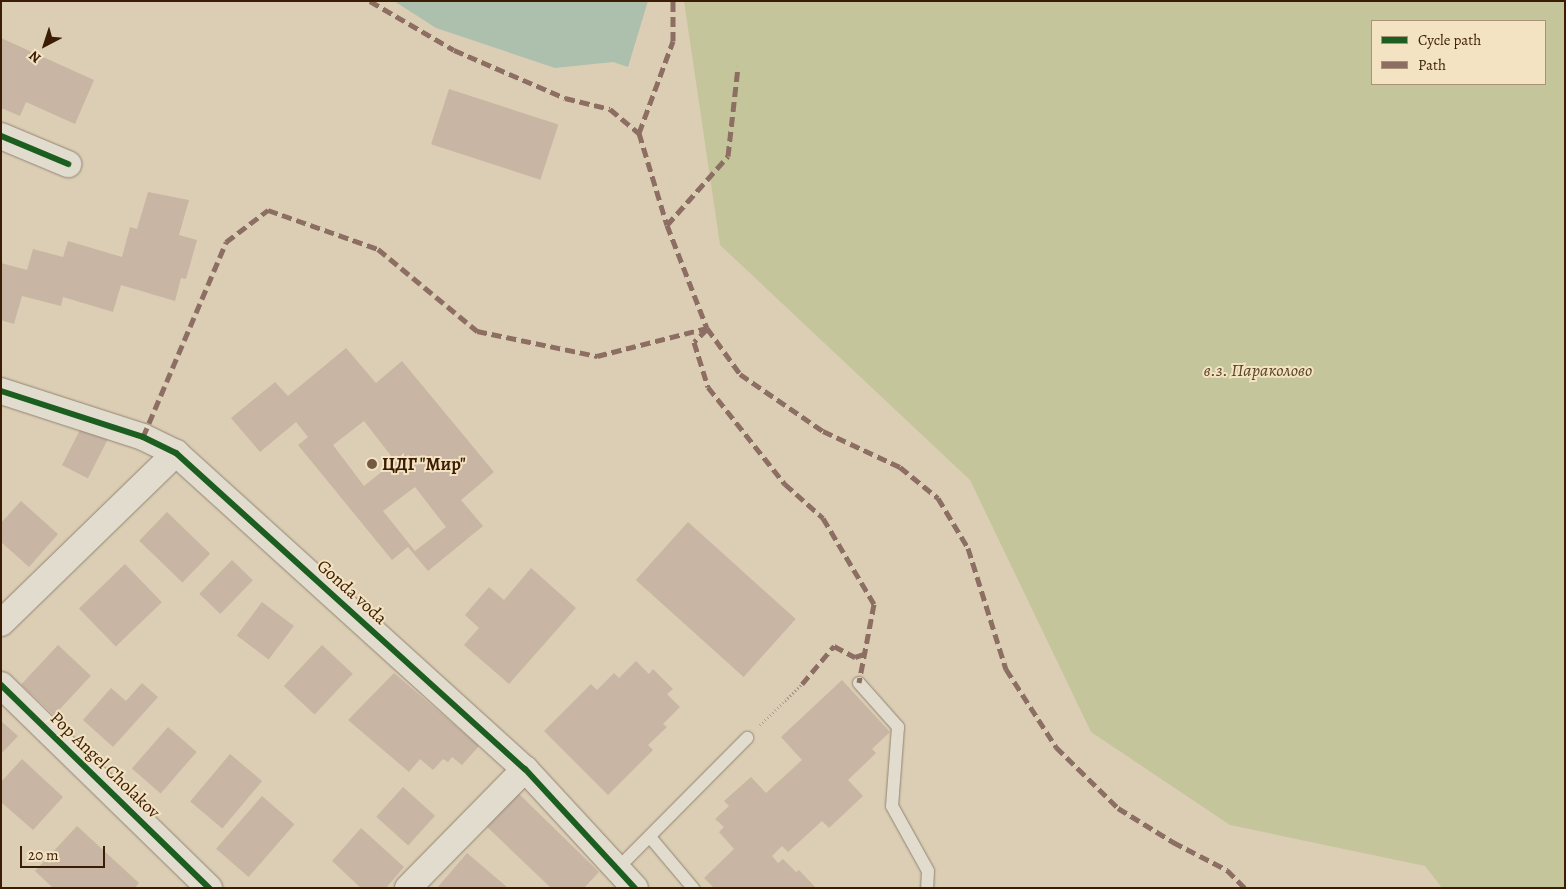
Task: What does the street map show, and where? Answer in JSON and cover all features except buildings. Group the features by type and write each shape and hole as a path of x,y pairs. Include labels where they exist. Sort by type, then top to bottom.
{"street":[{"path":"1,136 68,164"},
{"name":"Gonda voda","path":"1,392 143,437 176,453 525,769 619,867 635,888"},
{"path":"1,623 176,453"},
{"name":"Pop Angel Cholakov","path":"1,685 209,888"},
{"path":"408,888 525,769"}],"lane":[{"path":"859,683 898,727 892,806 928,871 927,888"},
{"path":"619,867 747,738"},
{"path":"650,837 693,888"}],"path":[{"path":"747,738 802,684"}],"green space":[{"name":"в.з. Параколово","path":"684,1 1565,1 1565,888 1442,888 1425,866 1230,825 1091,732 970,480 720,245"}],"shaded area":[{"path":"394,1 648,1 628,67 613,62 555,68 436,28"}],"marked path":[{"path":"370,1 454,50 565,98 610,109 639,133 667,225 707,328 740,374 823,431 900,467 938,498 968,548 1006,669 1056,747 1118,808 1173,842 1227,870 1245,888"},
{"path":"639,133 673,41 673,1"},
{"path":"667,225 728,156 738,67"},
{"path":"143,437 226,242 268,210 378,249 477,331 597,356 707,328"},
{"path":"707,329 694,342 708,387 785,484 823,518 874,604 859,683"},
{"path":"802,684 834,646 855,657 864,654"}],"cycle path":[{"path":"1,136 68,164"},
{"path":"1,391 143,437 176,453 525,769 635,888"},
{"path":"1,685 209,888"}],"place":[{"name":"ЦДГ \"Мир\"","path":"372,464"}]}
